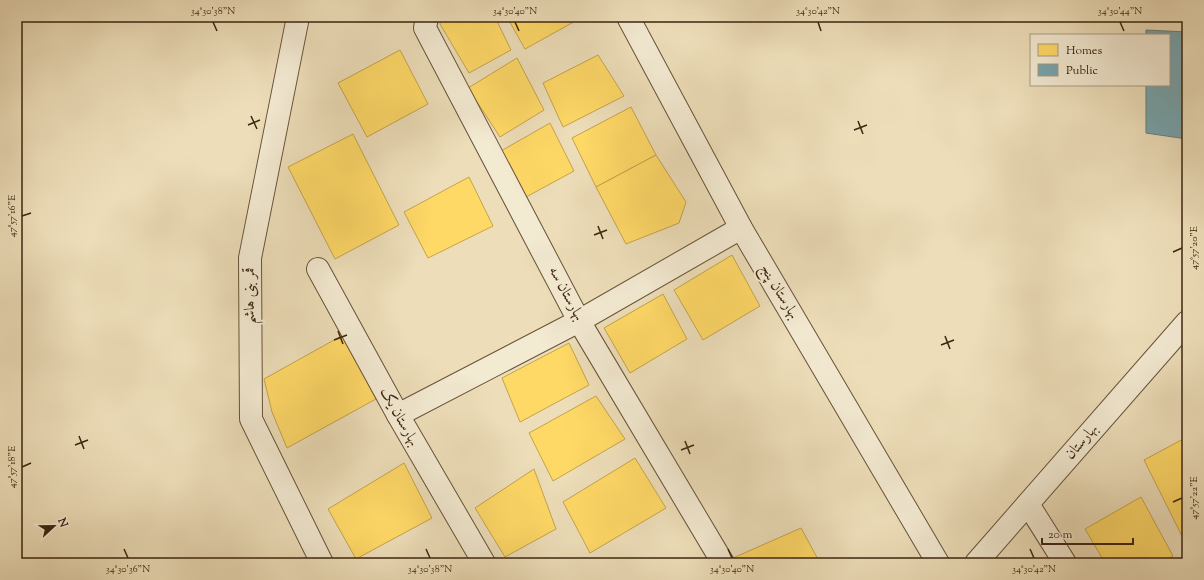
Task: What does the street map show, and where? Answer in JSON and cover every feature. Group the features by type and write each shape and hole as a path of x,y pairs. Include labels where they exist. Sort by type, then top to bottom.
{"street":[{"name":"قمر بنی هاشم","path":"298,17 250,258 251,419 322,563"},
{"name":"بهارستان سه","path":"427,17 425,28 580,320 723,563"},
{"name":"بهارستان پنج","path":"628,17 741,228 938,563"},
{"path":"398,415 580,320 741,228"},
{"name":"بهارستان یک","path":"318,268 398,415 484,563"},
{"name":"بهارستان","path":"976,563 1187,322"},
{"path":"1028,504 1065,563"}],"building: Homes":[{"path":"441,17 495,17 511,50 469,73 440,24"},
{"path":"507,17 578,17 579,19 525,49"},
{"path":"400,50 428,104 367,137 338,83"},
{"path":"598,55 624,96 563,127 543,83"},
{"path":"517,58 544,110 500,137 468,88"},
{"path":"631,107 656,155 596,187 572,138"},
{"path":"550,123 574,171 526,197 501,151"},
{"path":"353,134 399,225 335,259 288,167"},
{"path":"656,155 686,202 679,223 626,244 596,187"},
{"path":"469,177 493,226 428,258 404,212"},
{"path":"732,255 760,306 703,340 674,290"},
{"path":"663,294 687,339 630,373 604,328"},
{"path":"343,335 376,399 287,448 272,412 264,379"},
{"path":"569,343 589,385 520,422 502,378"},
{"path":"596,396 625,439 553,481 529,433"},
{"path":"1187,437 1187,539 1184,540 1144,460"},
{"path":"635,458 666,508 590,553 563,502"},
{"path":"404,463 432,518 356,559 328,509"},
{"path":"534,469 556,529 505,557 475,508"},
{"path":"1141,497 1173,556 1160,563 1105,563 1085,529"},
{"path":"801,528 820,563 737,563 733,558"}],"building: Public":[{"path":"1146,30 1187,32 1187,139 1146,133 1146,86 1170,86 1170,34 1146,34"}]}
